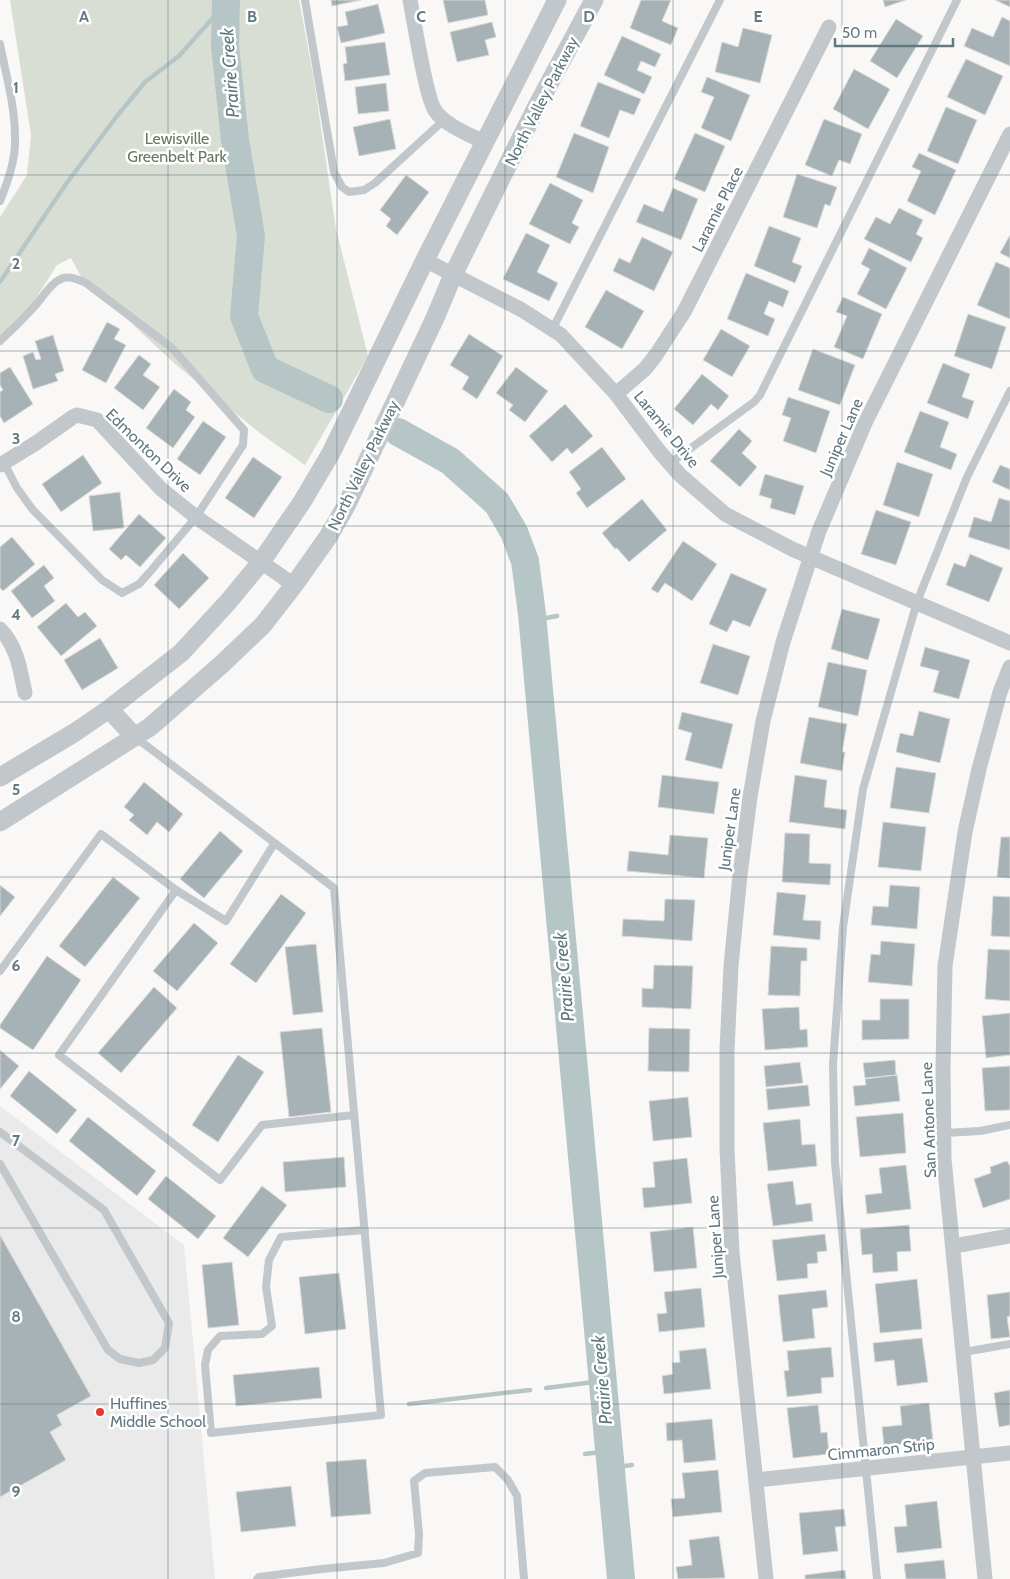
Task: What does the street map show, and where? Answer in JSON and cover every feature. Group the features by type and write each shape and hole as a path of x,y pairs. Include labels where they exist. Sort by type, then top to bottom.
{"street":[{"path":"410,0 434,110 444,120 484,142"},
{"name":"North Valley Parkway","path":"0,777 74,733 109,709 181,653 228,602 261,562 302,502 330,453 484,142 557,0"},
{"name":"North Valley Parkway","path":"0,822 150,727 222,664 263,624 294,585 328,537 346,506 435,318 453,275 537,106 594,0"},
{"name":"Laramie Place","path":"616,394 645,369 684,312 829,27"},
{"name":"Juniper Lane","path":"766,1579 732,1252 727,1149 727,1050 731,966 750,797 763,721 783,642 819,531 865,423 1010,134"},
{"name":"Laramie Drive","path":"425,260 522,310 560,335 616,394 680,475 725,514 792,549 1010,642"},
{"name":"Edmonton Drive","path":"2,464 36,443 66,420 77,415 97,420 161,489 196,517 294,585"},
{"path":"0,629 7,636 16,653 25,693"},
{"name":"San Antone Lane","path":"986,1579 944,1159 945,966 965,832 979,769 1000,692 1010,666"},
{"path":"109,709 134,737"},
{"path":"954,1246 1010,1236"},
{"name":"Cimmaron Strip","path":"756,1480 1010,1453"}],"lane":[{"path":"305,0 334,172 342,187 349,192 364,190 375,183 444,120"},
{"path":"552,330 720,0"},
{"path":"670,464 754,402 760,395 956,0"},
{"path":"0,44 16,138 14,155 0,201"},
{"path":"0,174 8,177"},
{"path":"0,341 35,306 46,292 61,280 68,278 86,283 172,348 244,430 243,445 196,517 144,578 122,593 102,580 33,510 2,464"},
{"path":"877,1579 835,1163 833,1064 843,926 863,789 918,602 967,477 1010,391"},
{"path":"134,737 334,888 365,1230 381,1416 211,1433 205,1365 208,1350 220,1336 262,1334 272,1326 266,1287 269,1260 281,1237 365,1230"},
{"path":"0,971 101,834 176,890 226,921 274,844"},
{"path":"176,890 59,1055 220,1180 262,1125 354,1114"},
{"path":"944,1133 980,1131 1010,1125"},
{"path":"0,1132 104,1210 168,1323 165,1348 153,1360 139,1362 120,1359 108,1350 0,1164"},
{"path":"964,1352 1010,1344"},
{"path":"257,1579 259,1576 384,1563 418,1553 419,1534 414,1481 426,1472 495,1466 508,1480 517,1496 524,1579"}],"shaded area":[{"name":"Huffines Middle School","path":"0,1106 184,1245 215,1579 0,1579"}],"green space":[{"name":"Lewisville Greenbelt Park","path":"10,0 299,0 314,80 336,229 368,356 305,465 261,434 175,364 80,275 71,258 57,265 17,328 0,341 0,217 27,175 31,135"}],"building":[{"path":"331,0 361,0 332,6"},
{"path":"443,0 485,0 488,15 448,23"},
{"path":"641,0 671,0 662,21 678,28 671,45 630,28"},
{"path":"883,0 906,0 885,7"},
{"path":"995,0 1010,0 1010,7"},
{"path":"378,4 385,33 341,43 337,27 348,25 345,12"},
{"path":"1002,17 1010,21 1010,66 964,46 972,28 993,37"},
{"path":"896,19 923,36 897,78 870,61"},
{"path":"492,22 496,37 485,40 489,55 457,62 450,32"},
{"path":"743,28 772,35 760,83 715,72 722,42 738,47"},
{"path":"622,36 661,54 655,67 641,61 637,70 652,77 644,94 604,75"},
{"path":"385,42 390,75 345,81 343,64 347,63 345,47"},
{"path":"966,59 1003,76 985,115 947,97"},
{"path":"854,69 890,89 868,129 833,109"},
{"path":"707,77 750,95 731,141 701,128 714,97 701,92"},
{"path":"598,82 641,99 634,115 620,110 609,138 580,126"},
{"path":"386,83 389,111 358,114 355,87"},
{"path":"946,107 977,120 958,164 927,151"},
{"path":"390,119 396,149 359,156 353,127"},
{"path":"824,119 862,134 850,164 839,160 832,176 805,165"},
{"path":"574,133 609,147 593,193 556,177"},
{"path":"695,133 725,146 705,192 674,179"},
{"path":"919,153 956,170 935,215 907,201 921,171 912,167"},
{"path":"797,174 837,187 830,206 825,204 817,228 783,217"},
{"path":"406,175 429,192 397,235 386,226 391,219 380,210"},
{"path":"550,183 583,200 572,223 579,227 570,244 529,224"},
{"path":"673,188 698,199 681,240 636,222 644,204 663,212"},
{"path":"899,208 923,220 916,234 923,238 911,262 864,239 876,217 890,224"},
{"path":"769,226 801,238 792,262 802,266 795,283 754,266"},
{"path":"526,233 550,245 537,272 558,283 549,301 503,279"},
{"path":"1010,235 1010,258 1000,253"},
{"path":"642,237 673,252 654,291 613,271 619,258 630,263"},
{"path":"869,248 907,268 886,309 857,294 870,269 861,264"},
{"path":"996,262 1010,268 1010,319 977,305"},
{"path":"746,273 789,291 783,307 769,301 764,314 775,319 768,336 727,319"},
{"path":"606,290 644,311 622,349 585,327"},
{"path":"843,297 882,314 863,359 834,347 847,316 836,312"},
{"path":"968,314 1006,327 992,369 954,356"},
{"path":"107,322 120,329 114,339 126,345 106,383 82,370"},
{"path":"721,329 750,346 732,377 703,360"},
{"path":"469,334 503,356 477,399 462,389 469,377 450,365"},
{"path":"53,335 64,371 55,374 58,381 33,389 23,356 33,352 36,360 41,359 35,341"},
{"path":"813,349 855,365 840,405 798,390"},
{"path":"139,355 151,364 143,375 160,387 143,410 114,388"},
{"path":"943,363 970,374 962,397 974,401 968,419 927,403"},
{"path":"10,367 33,404 4,423 0,416 0,392 3,390 0,385 0,373"},
{"path":"516,367 548,391 525,422 509,410 513,405 496,393"},
{"path":"702,374 729,396 718,410 711,404 693,425 674,409"},
{"path":"174,389 191,402 186,410 195,417 173,448 146,428"},
{"path":"788,397 830,411 816,453 783,441 791,418 782,415"},
{"path":"565,404 593,436 572,454 567,448 552,462 529,436"},
{"path":"920,411 949,422 940,447 957,454 951,470 904,452"},
{"path":"203,421 226,437 200,475 177,459"},
{"path":"739,429 752,441 742,453 757,467 740,487 710,461"},
{"path":"602,447 626,479 587,508 576,493 581,489 569,472"},
{"path":"83,455 102,483 61,512 42,484"},
{"path":"253,457 282,477 254,518 225,498"},
{"path":"897,462 933,474 919,517 883,505"},
{"path":"1000,465 1010,469 1010,490 992,482"},
{"path":"765,474 804,486 795,515 770,508 772,499 759,495"},
{"path":"120,492 124,528 93,531 89,496"},
{"path":"999,498 1010,501 1010,550 968,537 974,517 991,522"},
{"path":"642,499 667,530 629,562 602,533"},
{"path":"876,510 911,522 896,565 861,554"},
{"path":"139,514 166,538 140,567 126,555 121,560 109,549"},
{"path":"12,537 35,564 3,591 0,588 0,547"},
{"path":"683,541 717,564 692,601 665,583 658,593 651,589"},
{"path":"183,553 209,578 179,609 154,585"},
{"path":"970,554 1003,568 989,602 946,585 954,563 965,567"},
{"path":"44,565 54,578 44,586 55,601 32,618 11,591"},
{"path":"731,573 767,589 750,627 733,620 727,632 709,624"},
{"path":"66,603 78,617 85,612 97,626 61,656 37,627"},
{"path":"842,609 880,619 868,660 831,649"},
{"path":"100,638 118,668 82,690 64,660"},
{"path":"713,644 750,656 738,695 700,683"},
{"path":"925,647 970,660 959,699 933,692 939,671 920,666"},
{"path":"828,662 867,670 858,716 818,707"},
{"path":"919,711 950,719 940,763 896,752 900,733 913,736"},
{"path":"682,712 733,724 722,769 685,760 692,733 678,729"},
{"path":"809,717 847,724 842,752 845,752 842,771 800,763"},
{"path":"896,767 936,773 929,813 890,808"},
{"path":"662,775 719,782 714,814 658,807"},
{"path":"795,775 827,780 824,807 847,810 845,829 789,822"},
{"path":"144,782 183,814 169,832 157,822 147,835 129,820 134,815 124,807"},
{"path":"883,822 926,827 921,871 878,867"},
{"path":"220,831 243,851 204,898 180,879"},
{"path":"785,833 810,834 809,863 831,864 830,885 782,882"},
{"path":"670,835 708,838 704,878 627,871 629,851 668,855"},
{"path":"1001,837 1010,837 1010,878 997,877"},
{"path":"113,877 140,898 85,967 59,946"},
{"path":"0,885 15,897 0,916"},
{"path":"890,885 920,887 917,929 871,925 873,906 888,907"},
{"path":"777,892 806,895 803,920 821,921 820,940 773,935"},
{"path":"281,894 306,913 256,983 230,964"},
{"path":"993,896 1010,897 1010,937 991,936"},
{"path":"665,899 695,900 692,941 622,936 623,919 664,921"},
{"path":"194,923 218,943 177,991 153,971"},
{"path":"881,941 915,944 912,986 868,982 871,954 880,955"},
{"path":"316,944 323,1012 293,1015 285,947"},
{"path":"771,946 807,948 807,961 801,961 800,996 768,995"},
{"path":"988,949 1010,950 1010,1001 985,999"},
{"path":"47,956 81,980 33,1050 0,1028 0,1025"},
{"path":"654,965 693,966 691,1009 642,1007 642,988 653,989"},
{"path":"154,987 177,1008 121,1073 98,1053"},
{"path":"880,999 909,999 909,1039 862,1040 862,1020 880,1020"},
{"path":"799,1007 800,1030 807,1029 808,1047 765,1050 762,1009"},
{"path":"1010,1013 1010,1055 986,1058 982,1016"},
{"path":"322,1028 331,1112 289,1117 280,1032"},
{"path":"649,1028 690,1029 689,1072 648,1071"},
{"path":"0,1050 19,1066 0,1089"},
{"path":"238,1055 264,1072 218,1142 192,1125"},
{"path":"895,1060 896,1075 865,1078 863,1063"},
{"path":"800,1062 803,1083 766,1087 764,1066"},
{"path":"1010,1066 1010,1110 985,1111 982,1068"},
{"path":"29,1071 77,1110 57,1134 10,1096"},
{"path":"897,1075 900,1101 855,1106 853,1086 866,1085 865,1079"},
{"path":"808,1085 810,1106 768,1110 766,1089"},
{"path":"688,1097 692,1137 653,1141 649,1101"},
{"path":"903,1113 906,1153 860,1157 856,1117"},
{"path":"88,1117 156,1171 137,1196 69,1141"},
{"path":"800,1119 802,1145 815,1144 817,1166 768,1171 763,1123"},
{"path":"344,1157 346,1187 285,1192 283,1162"},
{"path":"687,1158 692,1203 644,1208 642,1188 655,1187 653,1162"},
{"path":"1007,1161 1010,1166 1010,1199 983,1208 974,1179 991,1173 990,1167"},
{"path":"906,1165 911,1209 867,1214 865,1195 882,1193 879,1168"},
{"path":"166,1176 216,1216 198,1239 148,1199"},
{"path":"793,1181 796,1205 811,1203 813,1221 773,1226 767,1184"},
{"path":"262,1186 287,1205 248,1257 223,1238"},
{"path":"909,1225 911,1251 897,1252 898,1271 873,1273 872,1254 862,1255 860,1229"},
{"path":"693,1227 697,1268 654,1272 650,1232"},
{"path":"825,1234 827,1251 817,1252 818,1263 807,1264 808,1278 777,1281 772,1240"},
{"name":"Huffines Middle School","path":"0,1235 91,1396 57,1415 62,1425 50,1432 66,1460 0,1497"},
{"path":"232,1262 239,1325 208,1328 202,1265"},
{"path":"339,1273 346,1329 305,1334 299,1277"},
{"path":"917,1279 922,1329 880,1333 875,1284"},
{"path":"701,1288 705,1327 659,1332 657,1314 667,1313 664,1292"},
{"path":"826,1290 828,1307 812,1309 815,1338 783,1342 778,1295"},
{"path":"1010,1292 1010,1316 1007,1317 1010,1337 991,1339 987,1295"},
{"path":"922,1338 928,1382 897,1386 894,1360 875,1362 873,1343"},
{"path":"831,1347 834,1377 821,1378 822,1393 787,1397 784,1371 789,1370 787,1351"},
{"path":"706,1348 711,1389 664,1394 662,1376 673,1374 672,1363 680,1362 679,1351"},
{"path":"319,1367 322,1398 236,1406 233,1375"},
{"path":"1010,1390 1010,1425 999,1427 994,1393"},
{"path":"929,1403 933,1441 884,1446 882,1427 902,1425 900,1406"},
{"path":"818,1405 821,1433 827,1432 829,1454 793,1458 787,1408"},
{"path":"712,1419 716,1460 684,1463 682,1440 667,1441 666,1423"},
{"path":"366,1459 371,1514 331,1517 326,1462"},
{"path":"718,1470 722,1512 673,1517 671,1499 685,1498 682,1473"},
{"path":"291,1486 296,1526 241,1532 236,1492"},
{"path":"937,1501 942,1548 897,1553 894,1527 907,1526 905,1505"},
{"path":"844,1509 846,1526 835,1527 838,1551 803,1555 799,1513"},
{"path":"719,1536 725,1578 678,1579 676,1567 692,1565 689,1540"},
{"path":"944,1560 946,1579 906,1579 904,1564"},
{"path":"845,1570 846,1579 805,1579 805,1575"}],"waterway":[{"name":"Prairie Creek","path":"226,0 225,46 235,140 251,236 244,316 265,369 329,399"},
{"path":"0,282 66,184 117,116 145,82 179,56 226,3"},
{"name":"Prairie Creek","path":"398,432 450,461 497,503 514,532 525,561 532,614 621,1579"},
{"path":"532,619 557,616"},
{"path":"546,1388 602,1381"},
{"path":"409,1404 530,1390"},
{"path":"585,1454 609,1451"},
{"path":"610,1468 632,1465"}],"place":[{"name":"Huffines Middle School","path":"100,1412"}]}
